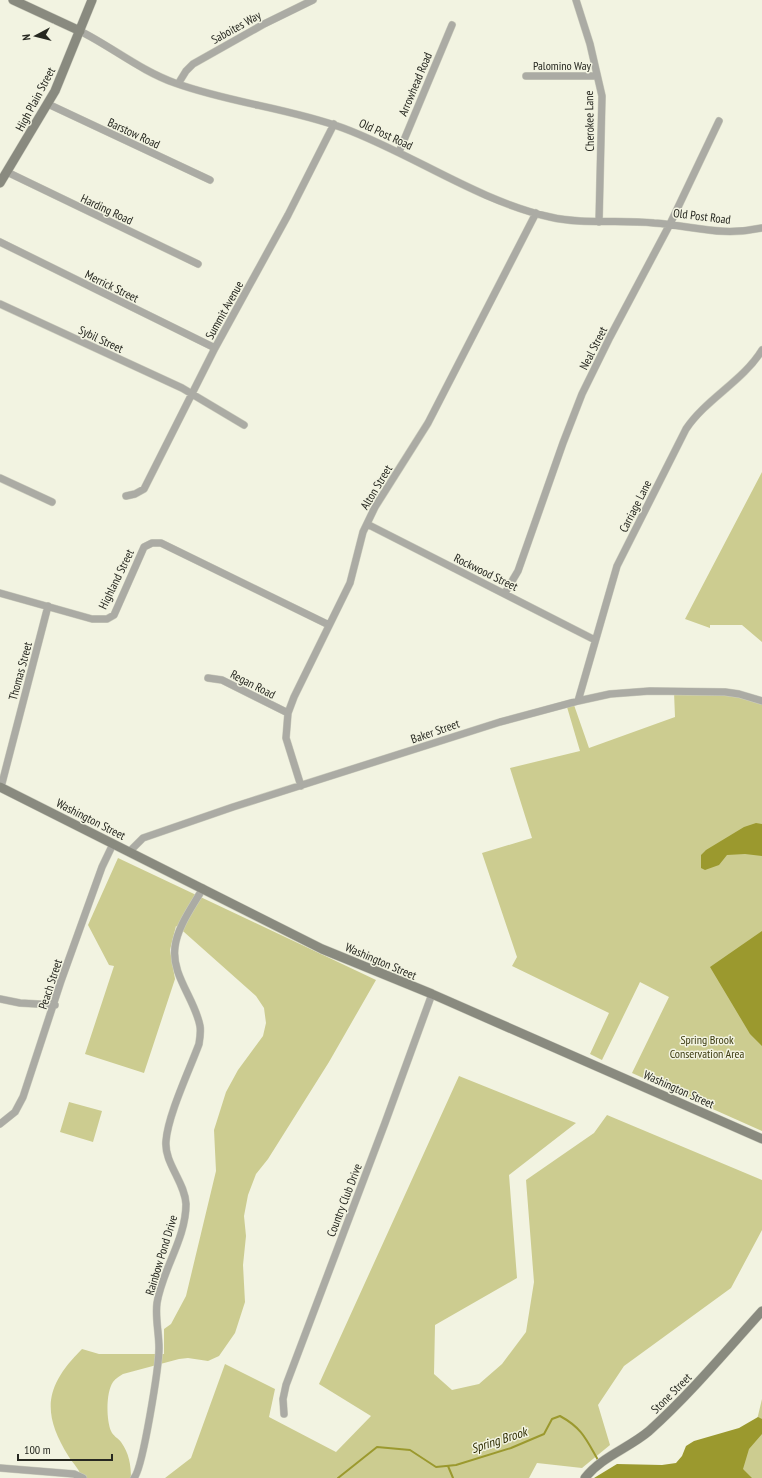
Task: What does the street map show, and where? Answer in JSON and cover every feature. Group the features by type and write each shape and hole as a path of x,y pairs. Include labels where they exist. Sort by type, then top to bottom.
{"main road":[{"name":"Old Post Road","path":"13,0 80,31"},
{"name":"High Plain Street","path":"0,183 48,104 66,68 92,0"},
{"name":"Washington Street","path":"0,787 322,949 432,994 762,1139"},
{"name":"Stone Street","path":"585,1478 606,1460 646,1434 665,1416 762,1311"}],"street":[{"name":"Saboites Way","path":"178,84 186,71 193,64 264,24 313,0"},
{"name":"Cherokee Lane","path":"576,0 598,76 602,96 599,222"},
{"name":"Arrowhead Road","path":"399,152 452,25"},
{"name":"Old Post Road","path":"80,31 149,71 178,84 334,124 399,152 478,191 536,213 565,220 599,222 641,221 729,233 762,228"},
{"name":"Palomino Way","path":"526,76 598,76"},
{"name":"Barstow Road","path":"48,104 210,180"},
{"name":"Neal Street","path":"505,593 518,570 563,442 582,394 606,344 670,224 719,121"},
{"name":"Summit Avenue","path":"126,496 135,494 144,489 215,348 288,215 334,124"},
{"name":"Harding Road","path":"7,172 198,264"},
{"name":"Alton Street","path":"301,786 286,738 288,713 350,584 367,524 375,507 428,423 536,213"},
{"name":"Merrick Street","path":"0,242 215,348"},
{"name":"Sybil Street","path":"0,304 193,394 244,426"},
{"name":"Carriage Lane","path":"578,701 617,566 686,430 697,415 753,362 762,350"},
{"path":"0,478 52,502"},
{"name":"Rockwood Street","path":"367,524 595,640"},
{"name":"Highland Street","path":"0,593 95,620 112,617 144,547 156,542 161,543 329,625"},
{"name":"Thomas Street","path":"0,787 48,606"},
{"name":"Regan Road","path":"208,678 222,680 288,713"},
{"name":"Baker Street","path":"129,852 143,838 500,722 578,701 610,694 650,691 725,692 739,694 762,701"},
{"name":"Peach Street","path":"0,1124 15,1112 23,1098 55,1005 61,981 102,867 113,844"},
{"name":"Rainbow Pond Drive","path":"134,1478 138,1474 143,1452 158,1359 157,1303 177,1247 185,1210 184,1189 169,1158 166,1143 168,1126 199,1044 201,1027 177,968 174,948 179,931 203,888"},
{"name":"Country Club Drive","path":"284,1414 283,1399 286,1385 432,994"},
{"path":"0,999 20,1003 55,1005"},
{"path":"0,1468 74,1474 84,1478"}],"green space":[{"path":"762,472 762,642 742,625 710,625 710,628 685,619"},
{"name":"Spring Brook Conservation Area","path":"674,692 725,692 762,701 762,1131 632,1073 669,997 640,982 602,1060 590,1054 609,1013 512,966 517,957 482,853 532,838 510,768 580,751 567,707 574,705 589,748 675,717"},
{"path":"118,858 376,980 329,1062 268,1159 256,1174 248,1195 244,1216 246,1236 243,1265 245,1302 235,1333 219,1356 208,1361 188,1358 179,1359 123,1374 115,1379 109,1392 108,1420 112,1433 124,1446 128,1455 131,1478 81,1478 80,1472 69,1457 54,1426 51,1413 51,1400 54,1388 60,1375 82,1349 99,1354 164,1354 164,1329 171,1324 186,1296 216,1171 214,1130 226,1092 238,1070 263,1036 266,1023 264,1008 256,996 176,926 170,950 175,979 144,1073 85,1054 114,966 109,965 88,925"},
{"path":"459,1076 576,1123 509,1175 517,1278 435,1325 434,1374 452,1390 479,1384 502,1364 526,1332 534,1282 526,1180 594,1133 607,1115 762,1180 762,1230 731,1288 624,1366 598,1405 610,1445 582,1468 537,1463 529,1478 165,1478 191,1458 225,1364 275,1389 269,1417 336,1452 371,1416 319,1384"},
{"path":"69,1102 102,1111 93,1142 60,1132"},
{"path":"762,1399 762,1478 750,1478 727,1455 756,1424"}],"shaded area":[{"path":"756,823 762,824 762,856 745,854 727,855 719,865 705,870 701,868 701,855 706,850 744,827"},
{"path":"762,931 762,1046 750,1034 710,967"},
{"path":"758,1417 762,1419 762,1434 749,1449 743,1469 752,1478 594,1478 617,1464 662,1465 676,1463 682,1456 686,1446 694,1441 739,1428"}],"waterway":[{"name":"Spring Brook","path":"338,1478 377,1447 410,1450 436,1467 456,1465 511,1448 544,1434 552,1419 560,1416 579,1430 587,1440 598,1460"},
{"name":"Spring Brook","path":"448,1466 453,1478"}]}
